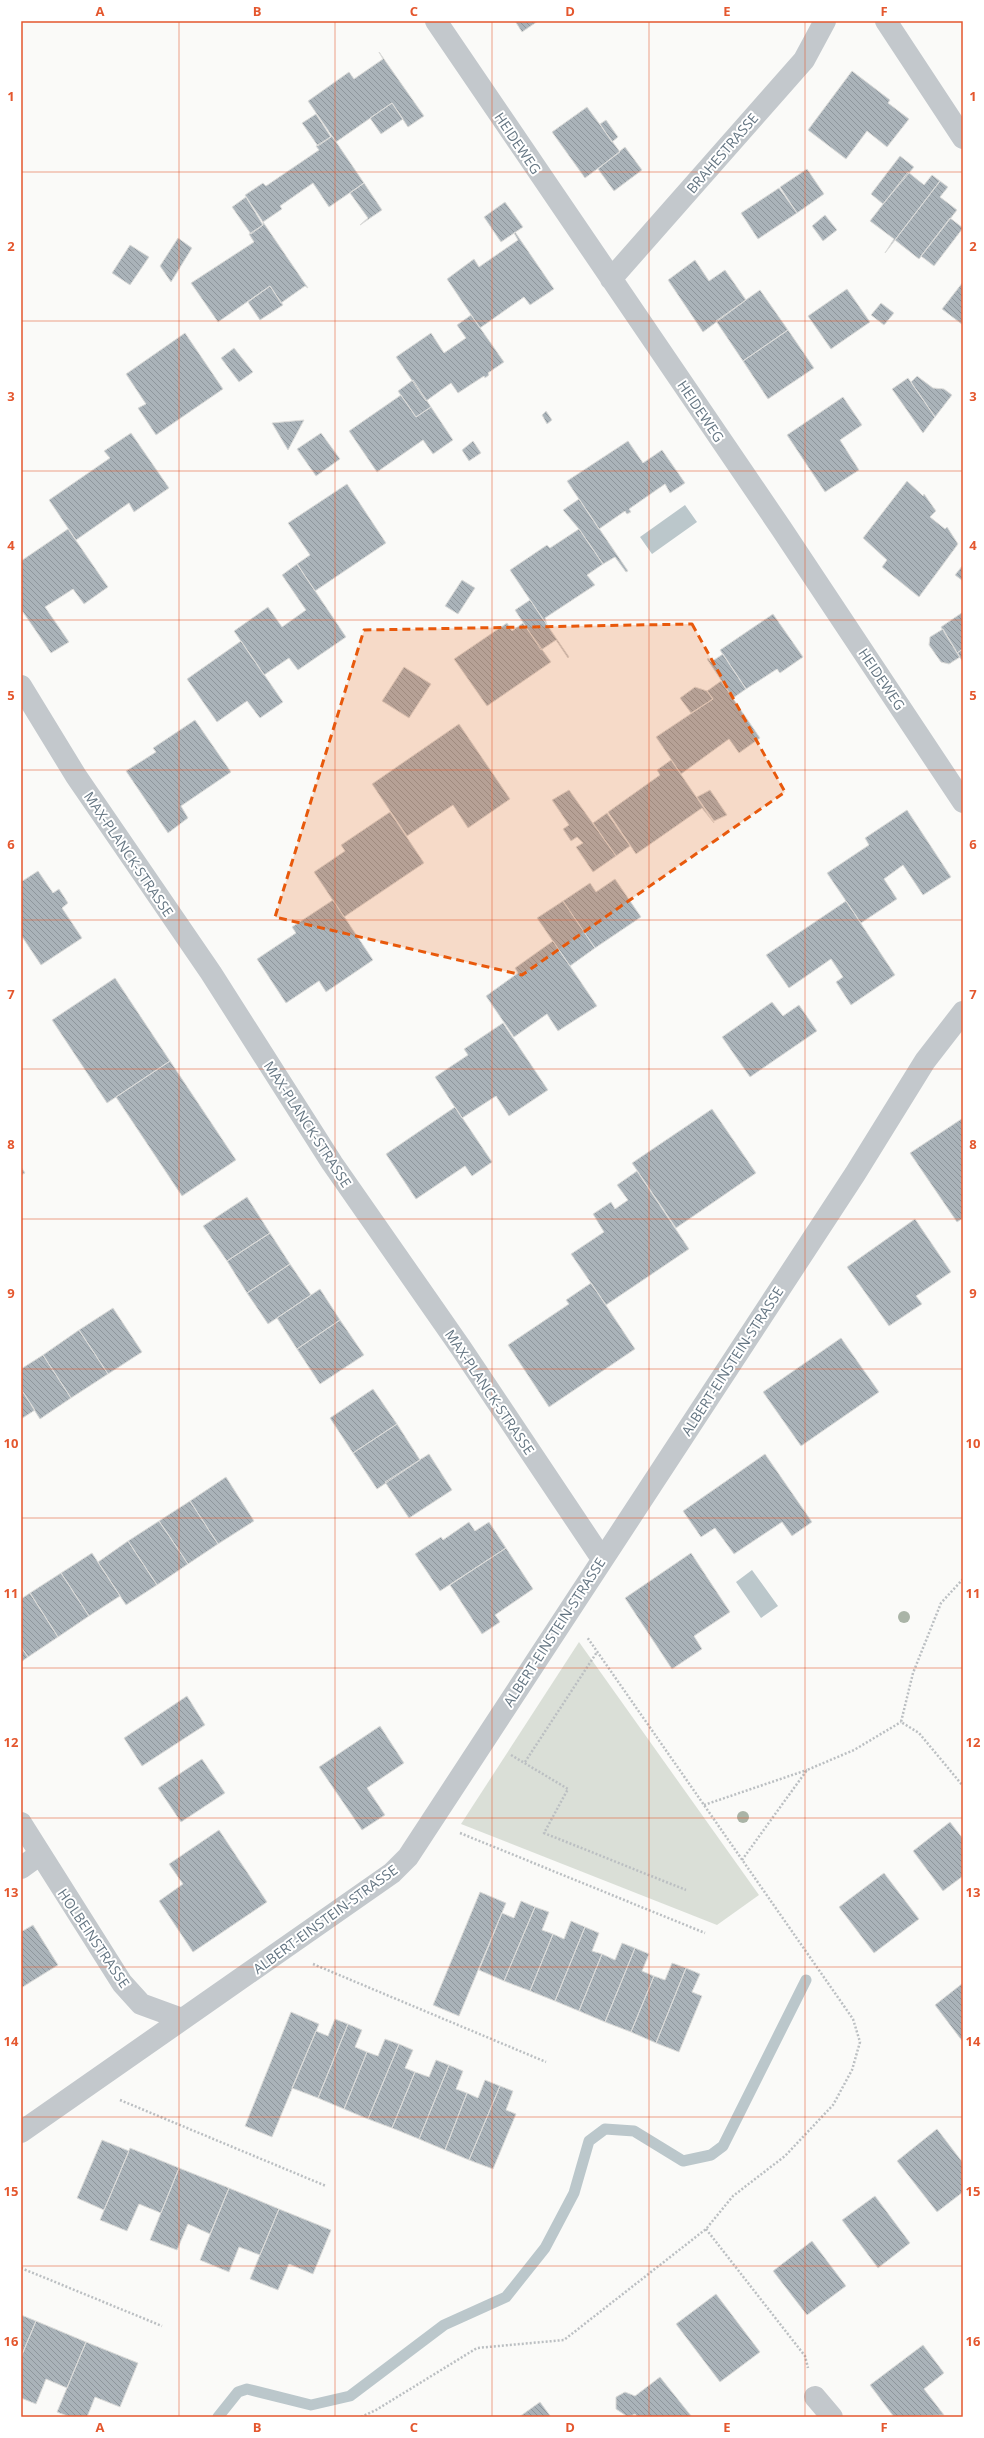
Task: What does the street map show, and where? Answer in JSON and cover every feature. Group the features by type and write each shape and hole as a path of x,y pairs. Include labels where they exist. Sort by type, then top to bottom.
{"street":[{"name":"HEIDEWEG","path":"436,21 785,535 963,802"},
{"name":"BRAHESTRASSE","path":"611,279 804,60 825,21"},
{"path":"886,21 963,138"},
{"name":"MAX-PLANCK-STRASSE","path":"21,686 76,776 211,973 332,1163 461,1348 602,1559"},
{"name":"ALBERT-EINSTEIN-STRASSE","path":"21,2132 392,1873 408,1857 855,1174 925,1060 963,1012"},
{"name":"HOLBEINSTRASSE","path":"21,1823 39,1855 122,1983 141,2004 182,2020"},
{"path":"21,1868 39,1855"},
{"path":"815,2397 832,2417"}],"path":[{"path":"704,1805 807,1770 854,1750 901,1722 913,1673 941,1603 963,1579"},
{"path":"361,2417 376,2410 477,2348 564,2340 706,2229 733,2196 785,2156 833,2105 852,2070 860,2042 853,2019 597,1652 570,1610"},
{"path":"525,1762 597,1652"},
{"path":"901,1722 919,1733 963,1786"},
{"path":"485,1740 525,1762 568,1789 544,1833 686,1890"},
{"path":"742,1860 807,1770"},
{"path":"431,1822 705,1933"},
{"path":"282,1951 546,2062"},
{"path":"87,2086 326,2186"},
{"path":"706,2229 805,2356 815,2397"},
{"path":"21,2268 162,2326"}],"highlighted area":[{"path":"692,624 785,792 522,975 275,917 364,630"}],"shaded area":[{"path":"685,505 697,522 652,554 640,537"},
{"path":"752,1570 778,1606 761,1618 736,1582"},
{"path":"579,1642 759,1895 717,1925 461,1824"}],"building":[{"path":"515,21 538,21 522,32"},
{"path":"379,52 424,116 408,127 392,103 336,142 308,101 349,72 354,79 383,59"},
{"path":"852,71 890,100 888,103 909,119 887,147 867,131 846,159 808,130"},
{"path":"392,103 403,119 381,134 370,118"},
{"path":"587,107 620,152 585,178 552,132"},
{"path":"316,114 331,137 318,146 302,123"},
{"path":"606,120 618,137 612,142 600,124"},
{"path":"332,136 364,183 329,207 313,183 280,206 282,209 263,222 245,195 263,183 266,186 319,150 316,146"},
{"path":"625,147 642,170 614,191 598,169"},
{"path":"900,156 914,167 883,204 871,194"},
{"path":"807,169 824,194 797,213 780,187"},
{"path":"908,172 924,185 932,175 940,181 885,253 894,239 870,221"},
{"path":"940,181 948,187 940,197 957,210 919,259 895,240"},
{"path":"364,183 382,210 360,225 368,218 350,193"},
{"path":"779,188 797,213 758,239 741,213"},
{"path":"246,197 263,225 251,234 232,207"},
{"path":"505,202 523,227 501,242 484,217"},
{"path":"825,215 837,230 823,241 812,226"},
{"path":"950,218 963,228 934,266 921,256"},
{"path":"263,222 308,288 305,286 281,303 270,286 218,322 191,283 254,242 249,234 263,225"},
{"path":"515,232 554,289 530,305 524,297 480,328 447,279 474,259 479,267 518,240 514,233"},
{"path":"178,238 192,248 171,282 160,266"},
{"path":"130,245 149,257 130,285 112,273"},
{"path":"695,260 709,281 725,270 746,300 703,332 668,280"},
{"path":"963,282 963,325 942,309"},
{"path":"270,286 283,305 260,320 248,302"},
{"path":"847,289 870,322 831,349 808,316"},
{"path":"760,290 788,330 743,361 716,321"},
{"path":"881,303 894,313 884,325 871,315"},
{"path":"471,315 504,362 488,373 489,375 485,378 484,376 458,393 451,383 426,401 396,357 431,333 444,353 466,338 457,325"},
{"path":"788,330 814,368 768,399 743,361"},
{"path":"185,333 223,389 156,435 138,408 146,404 126,374"},
{"path":"234,348 253,372 239,382 221,358"},
{"path":"917,376 933,388 944,389 952,395 935,417 911,382"},
{"path":"908,378 935,417 923,433 892,389"},
{"path":"413,380 431,407 416,417 398,391"},
{"path":"401,395 416,417 431,407 453,440 433,454 423,440 377,472 349,431"},
{"path":"843,397 862,425 840,440 859,470 825,492 787,435"},
{"path":"546,411 552,420 547,424 542,415"},
{"path":"304,420 288,450 272,423"},
{"path":"131,433 169,488 134,512 129,503 76,540 49,500 110,458 104,451"},
{"path":"321,433 340,459 316,476 297,449"},
{"path":"473,441 481,453 469,461 462,450"},
{"path":"628,441 643,463 662,450 685,483 670,493 665,484 629,509 631,512 627,514 625,511 599,529 567,481"},
{"path":"907,481 923,496 924,494 936,511 930,517 945,529 947,527 958,544 919,597 882,567 887,560 863,538"},
{"path":"347,484 386,543 315,591 297,564 310,555 288,523"},
{"path":"579,499 628,571 626,572 615,557 603,564 579,529 563,510"},
{"path":"68,529 108,587 84,604 73,589 45,607 69,642 51,653 21,609 21,561"},
{"path":"579,529 603,564 587,575 595,585 545,618 547,625 510,570 547,545 550,548"},
{"path":"297,564 346,637 298,670 289,658 264,675 234,631 268,607 282,627 306,610 282,575"},
{"path":"963,565 963,581 955,575"},
{"path":"462,580 475,588 458,614 445,606"},
{"path":"530,600 569,657 568,658 556,640 541,650 515,610"},
{"path":"963,612 963,649 957,653 941,627"},
{"path":"773,614 803,657 780,673 777,669 746,689 720,650"},
{"path":"507,623 512,631 523,623 551,662 487,706 454,659"},
{"path":"943,629 960,657 949,664 941,662 929,645 930,637"},
{"path":"241,641 283,702 260,718 247,701 217,722 187,679"},
{"path":"963,649 963,662 957,653"},
{"path":"723,654 746,689 733,698 707,659 708,658 711,662"},
{"path":"404,667 431,684 409,718 382,701"},
{"path":"721,681 760,738 739,753 729,739 681,774 656,737 713,699 707,691"},
{"path":"695,687 707,691 713,699 691,713 680,698"},
{"path":"195,720 231,772 181,806 188,818 168,833 126,771 156,752 153,748"},
{"path":"459,724 510,799 468,828 453,805 407,836 372,784"},
{"path":"671,760 714,823 702,808 636,854 608,812 660,775 657,770"},
{"path":"569,790 616,856 593,872 576,847 583,843 577,837 571,841 563,829 569,825 552,800"},
{"path":"710,790 727,815 714,821 697,797"},
{"path":"907,810 951,877 923,895 903,865 884,879 897,899 861,923 827,873 869,845 865,838"},
{"path":"390,812 424,863 344,917 314,872 345,851 341,845"},
{"path":"607,813 630,846 616,856 593,823"},
{"path":"38,871 53,893 59,889 68,903 62,908 82,938 41,965 21,935 21,882"},
{"path":"615,879 641,917 595,948 563,901 590,883 596,892"},
{"path":"333,900 373,960 326,992 319,981 286,1003 257,959 296,933 292,927"},
{"path":"563,901 595,948 570,966 537,918"},
{"path":"846,901 895,975 851,1005 836,982 843,977 831,959 789,988 766,955"},
{"path":"553,941 597,1006 558,1031 547,1014 514,1037 486,996 518,973 515,968"},
{"path":"115,978 170,1061 107,1103 52,1020"},
{"path":"772,1002 783,1016 799,1005 817,1031 750,1077 722,1037"},
{"path":"503,1023 548,1090 509,1116 496,1096 462,1118 435,1077 468,1055 464,1049"},
{"path":"170,1061 236,1160 182,1196 116,1097"},
{"path":"455,1107 492,1162 472,1176 465,1166 416,1199 386,1154"},
{"path":"712,1109 756,1173 676,1228 632,1163"},
{"path":"963,1118 963,1218 957,1222 910,1153"},
{"path":"21,1167 25,1173 21,1175"},
{"path":"637,1171 689,1249 606,1305 571,1254 604,1232 593,1214 611,1202 615,1209 628,1200 617,1185"},
{"path":"247,1197 270,1233 227,1261 203,1226"},
{"path":"915,1219 951,1272 916,1296 922,1304 889,1326 847,1267"},
{"path":"270,1233 290,1264 247,1293 227,1261"},
{"path":"290,1264 311,1295 268,1324 247,1293"},
{"path":"591,1283 635,1349 549,1407 508,1345 569,1304 566,1300"},
{"path":"320,1289 340,1320 297,1349 277,1318"},
{"path":"113,1308 142,1352 108,1374 79,1330"},
{"path":"340,1320 364,1355 320,1384 297,1349"},
{"path":"79,1330 108,1374 71,1398 43,1355"},
{"path":"841,1338 879,1392 801,1446 763,1392"},
{"path":"43,1355 71,1398 40,1419 21,1389 21,1369"},
{"path":"21,1389 35,1410 21,1419"},
{"path":"373,1389 397,1424 353,1453 330,1418"},
{"path":"397,1424 420,1460 377,1489 353,1453"},
{"path":"429,1454 452,1490 409,1518 385,1482"},
{"path":"765,1454 812,1522 792,1536 782,1522 734,1554 715,1528 701,1537 683,1511"},
{"path":"226,1477 254,1521 218,1544 190,1501"},
{"path":"190,1501 218,1544 188,1564 159,1521"},
{"path":"159,1521 188,1564 157,1585 128,1541"},
{"path":"469,1522 475,1531 489,1522 506,1548 440,1591 415,1554 441,1537 443,1540"},
{"path":"128,1541 157,1585 126,1605 98,1562"},
{"path":"506,1548 533,1589 495,1615 500,1622 482,1634 450,1585"},
{"path":"92,1553 120,1596 89,1616 61,1573"},
{"path":"691,1553 730,1612 694,1636 702,1649 672,1669 625,1598"},
{"path":"61,1573 89,1616 58,1637 30,1593"},
{"path":"30,1593 58,1637 28,1657 21,1647 21,1599"},
{"path":"21,1647 28,1657 21,1662"},
{"path":"187,1696 205,1725 142,1766 124,1738"},
{"path":"380,1726 404,1763 367,1788 385,1815 362,1830 319,1767"},
{"path":"202,1759 225,1793 181,1822 158,1788"},
{"path":"950,1822 963,1839 963,1876 943,1891 913,1851"},
{"path":"219,1830 267,1902 193,1952 159,1901 183,1884 169,1864"},
{"path":"884,1873 919,1919 874,1953 839,1907"},
{"path":"480,1892 506,1903 459,2016 433,2005"},
{"path":"521,1901 535,1907 504,1981 479,1970 502,1913 514,1918"},
{"path":"535,1907 549,1912 542,1930 553,1934 530,1991 504,1981"},
{"path":"571,1921 585,1927 555,2001 530,1991 553,1934 564,1939"},
{"path":"33,1925 58,1965 21,1988 21,1932"},
{"path":"585,1927 599,1933 592,1951 602,1954 579,2011 555,2001"},
{"path":"622,1943 635,1948 605,2022 579,2011 602,1954 615,1960"},
{"path":"635,1948 649,1954 642,1971 654,1976 631,2032 605,2022"},
{"path":"672,1963 686,1968 656,2043 631,2032 654,1976 665,1980"},
{"path":"686,1968 700,1974 692,1992 702,1996 679,2052 656,2043"},
{"path":"963,1983 963,2042 935,2005"},
{"path":"291,2012 319,2024 272,2137 245,2126"},
{"path":"335,2019 348,2024 318,2098 292,2088 316,2031 328,2036"},
{"path":"348,2024 362,2030 355,2047 367,2052 344,2109 318,2098"},
{"path":"385,2039 399,2044 368,2119 344,2109 367,2052 378,2056"},
{"path":"399,2044 413,2050 405,2068 415,2072 392,2128 368,2119"},
{"path":"436,2060 449,2065 419,2139 392,2128 415,2072 429,2077"},
{"path":"449,2065 463,2071 456,2089 467,2093 445,2150 419,2139"},
{"path":"485,2080 500,2086 469,2160 445,2150 467,2093 478,2098"},
{"path":"500,2086 513,2091 506,2110 516,2114 493,2169 469,2160"},
{"path":"937,2129 963,2163 963,2192 937,2212 897,2161"},
{"path":"102,2140 129,2151 104,2210 77,2198"},
{"path":"130,2148 179,2168 161,2213 139,2204 127,2231 100,2220"},
{"path":"179,2168 229,2188 210,2234 188,2224 177,2250 150,2240"},
{"path":"229,2188 279,2209 260,2255 239,2247 229,2272 200,2260"},
{"path":"875,2196 910,2243 878,2268 842,2220"},
{"path":"279,2209 331,2230 313,2274 289,2264 278,2290 250,2279"},
{"path":"812,2241 846,2286 807,2315 773,2271"},
{"path":"716,2294 760,2352 720,2382 676,2324"},
{"path":"21,2315 36,2321 21,2357"},
{"path":"36,2321 86,2342 67,2388 46,2379 36,2404 21,2398 21,2357"},
{"path":"86,2342 138,2363 120,2407 95,2397 87,2417 70,2417 57,2412"},
{"path":"923,2345 944,2373 924,2389 944,2415 894,2417 870,2385"},
{"path":"660,2377 692,2417 638,2417 635,2414 628,2417 616,2409 616,2397 625,2392 635,2396"},
{"path":"540,2402 551,2417 519,2417"}],"waterway":[{"path":"218,2417 238,2392 247,2389 311,2405 350,2396 444,2325 506,2297 545,2248 574,2193 589,2141 605,2129 634,2131 683,2161 711,2155 723,2146 806,1980"}]}
